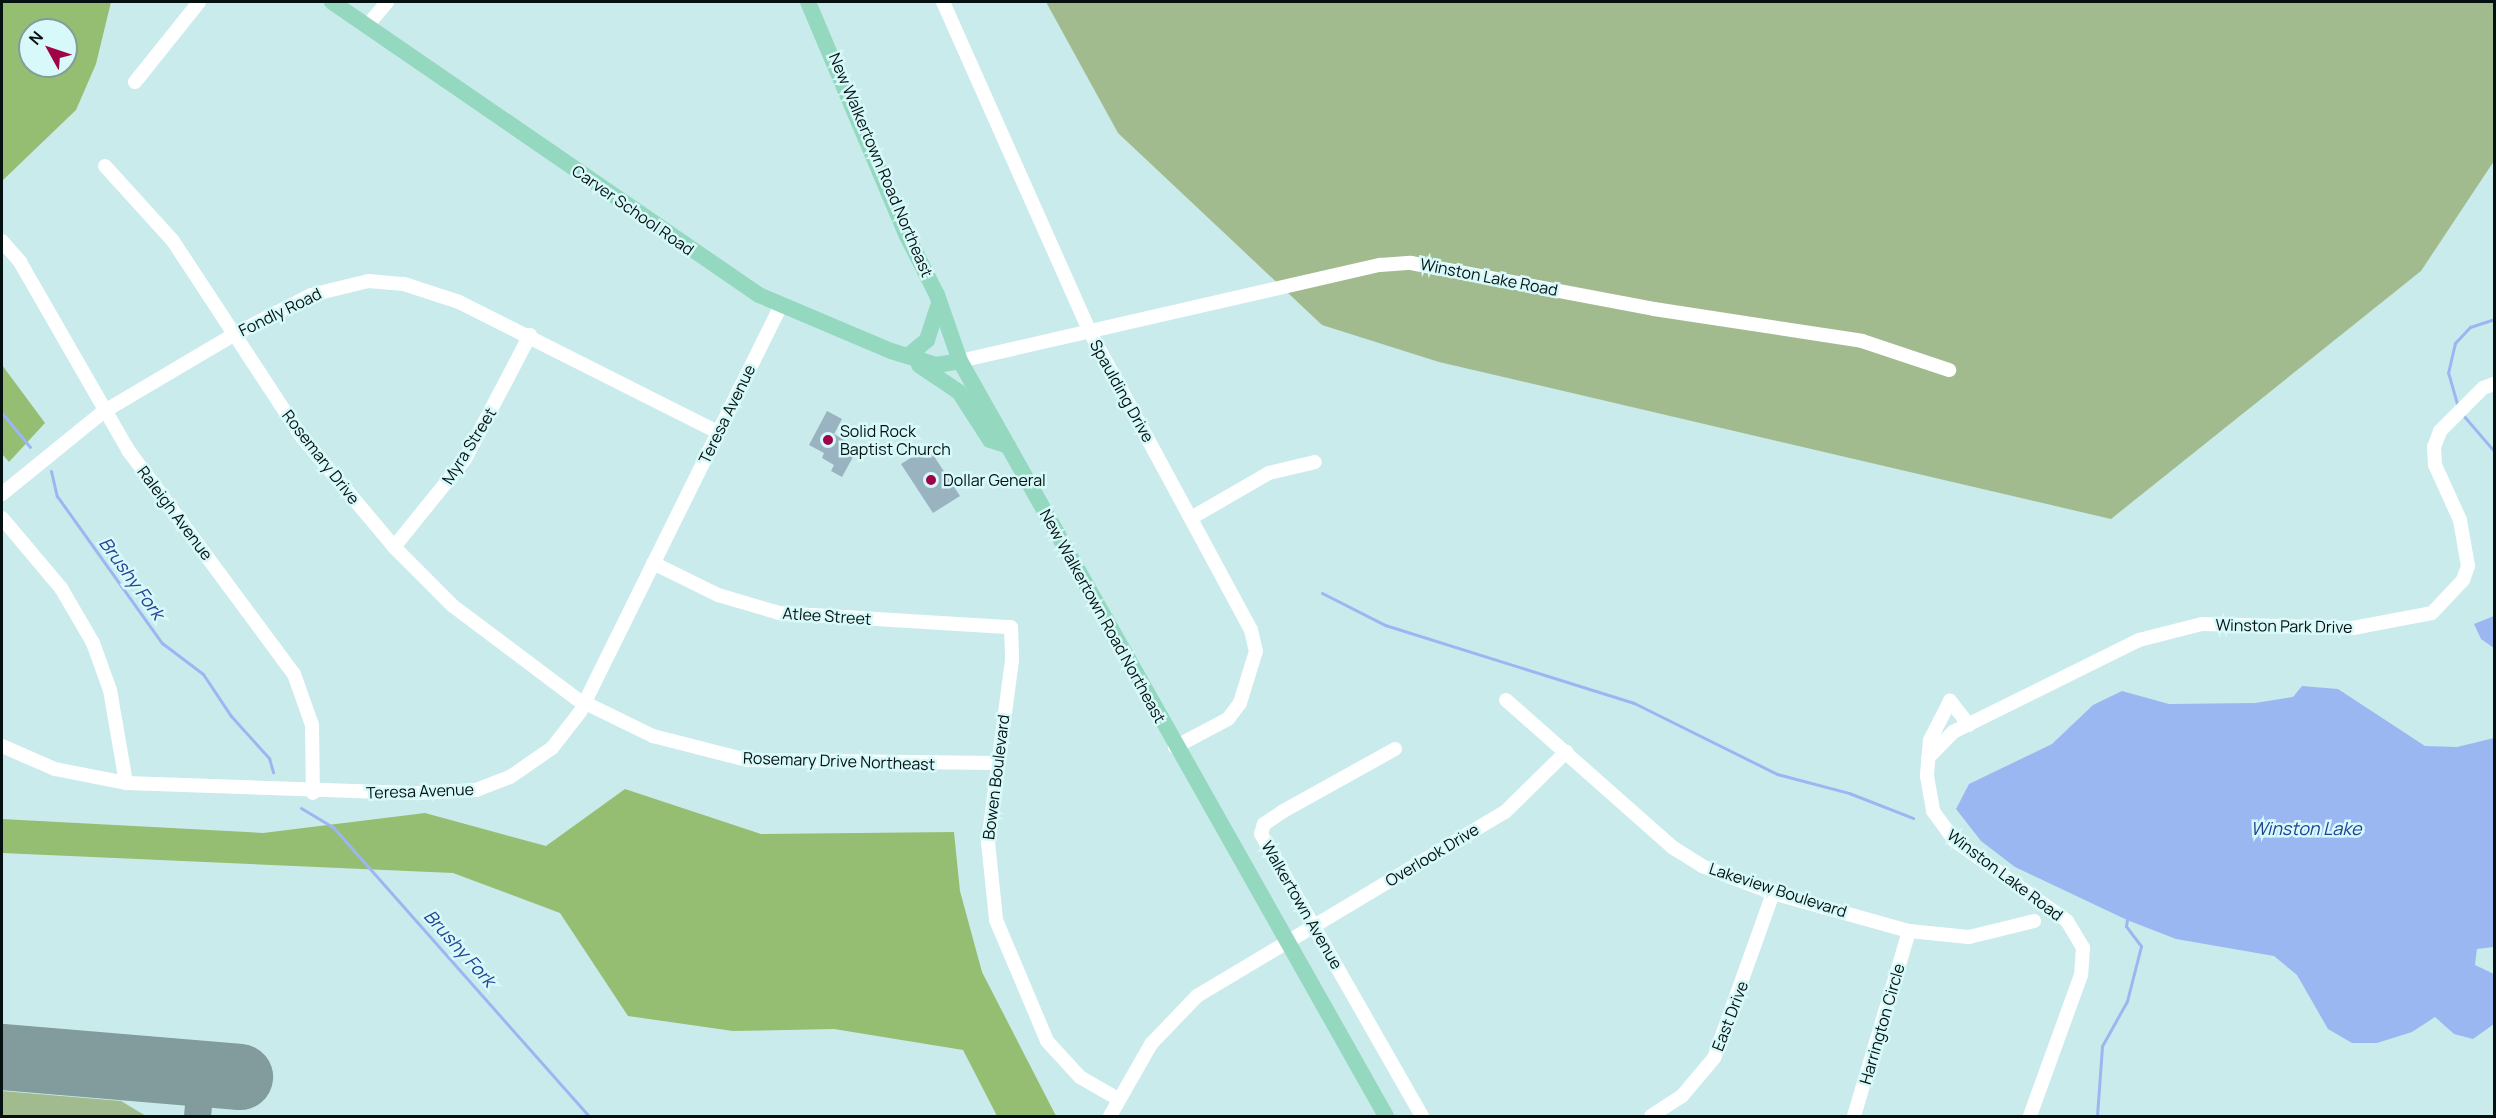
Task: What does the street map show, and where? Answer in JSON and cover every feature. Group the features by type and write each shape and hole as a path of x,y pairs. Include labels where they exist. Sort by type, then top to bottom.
{"main road":[{"name":"Carver School Road","path":"332,2 780,307 936,365 960,361"},
{"name":"New Walkertown Road Northeast","path":"808,2 939,303 960,361 1175,747 1386,1116"},
{"path":"939,303 927,340 908,356 959,392 990,440 1008,446"}],"street":[{"path":"135,82 199,2"},
{"path":"367,26 387,2"},
{"name":"Spaulding Drive","path":"943,2 1091,334 1251,630 1256,651 1252,676 1228,719 1175,747"},
{"name":"Rosemary Drive","path":"105,166 173,241 301,436 394,547 453,606 584,704"},
{"name":"Raleigh Avenue","path":"2,241 31,280 103,412 294,674 312,725 313,793"},
{"name":"Winston Lake Road","path":"960,361 1091,334 1380,265 1411,263 1654,309 1862,341 1949,370"},
{"name":"Fondly Road","path":"2,494 103,412 235,334 311,295 368,281 426,289 530,335 718,432"},
{"name":"Teresa Avenue","path":"2,746 55,769 126,783 313,793 458,792 498,783 546,753 584,704 780,307"},
{"name":"Myra Street","path":"394,547 465,459 530,335"},
{"name":"Winston Park Drive","path":"1928,758 1953,732 2139,640 2202,624 2354,628 2432,613 2463,580 2468,558 2460,520 2435,465 2434,447 2440,431 2483,388 2494,384"},
{"path":"1191,518 1269,473 1315,462"},
{"path":"2,518 61,588 93,643 110,690 126,783"},
{"name":"Atlee Street","path":"653,562 718,595 778,613 1011,627"},
{"name":"Bowen Boulevard","path":"1011,627 1012,660 996,763 988,871 1003,942 1054,1051 1080,1077 1118,1099"},
{"name":"Lakeview Boulevard","path":"1506,700 1672,847 1702,866 1773,893 1909,931 1969,937 2034,921"},
{"name":"Winston Lake Road","path":"1969,725 1950,701 1930,740 1928,758 1930,802 1944,830 2067,921 2084,948 2081,975 2030,1116"},
{"name":"Rosemary Drive Northeast","path":"584,704 652,736 747,760 996,763"},
{"name":"Walkertown Avenue","path":"1395,749 1282,812 1262,829 1422,1116"},
{"name":"Overlook Drive","path":"1285,940 1505,812 1566,752"},
{"name":"East Drive","path":"1651,1116 1689,1090 1714,1058 1773,893"},
{"name":"Harrington Circle","path":"1854,1116 1909,931"},
{"path":"1110,1116 1151,1044 1181,1011 1209,987 1285,940"}],"green space":[{"path":"2,2 111,2 96,64 76,110 2,181"},
{"path":"1046,2 2494,2 2494,161 2421,271 2111,519 1439,362 1322,325 1118,133"},
{"path":"2,365 45,423 9,462 2,454"},
{"path":"625,789 761,834 954,832 960,891 982,972 1056,1116 997,1116 963,1050 834,1029 733,1031 628,1016 560,913 453,873 2,853 2,819 263,833 425,813 546,846"},
{"path":"2,1091 121,1101 146,1116 2,1116"}],"water":[{"path":"2494,616 2494,648 2481,639 2474,624"},
{"name":"Winston Lake","path":"2302,686 2338,689 2425,746 2457,747 2494,738 2494,947 2477,949 2475,965 2494,974 2494,1024 2473,1039 2454,1034 2435,1017 2412,1032 2377,1043 2352,1043 2328,1029 2297,975 2274,956 2176,939 2127,920 2015,867 1981,841 1956,809 1969,784 2052,744 2093,705 2122,691 2169,704 2255,703 2293,697"}],"building":[{"name":"Solid Rock Baptist Church","path":"827,411 842,419 834,434 858,448 842,477 831,471 834,465 822,458 824,453 809,445"},
{"name":"Dollar General","path":"928,447 960,496 933,513 901,464"}],"waterway":[{"path":"2458,407 2448,373 2455,343 2470,327 2494,319"},
{"name":"Brushy Fork","path":"2,413 30,447"},
{"path":"2463,415 2494,451"},
{"name":"Brushy Fork","path":"51,471 57,496 162,643 203,674 231,716 269,758 273,772"},
{"path":"1322,593 1385,625 1634,703 1777,774 1849,793 1913,818"},
{"name":"Brushy Fork","path":"301,808 333,827 589,1116"},
{"path":"2097,1116 2102,1046 2127,1001 2141,946 2126,926 2127,920"}],"taxiway":[{"path":"197,1116 201,1073"}],"runway":[{"path":"2,1057 240,1077"}],"place":[{"name":"Solid Rock Baptist Church","path":"828,440"},
{"name":"Dollar General","path":"931,480"}]}
